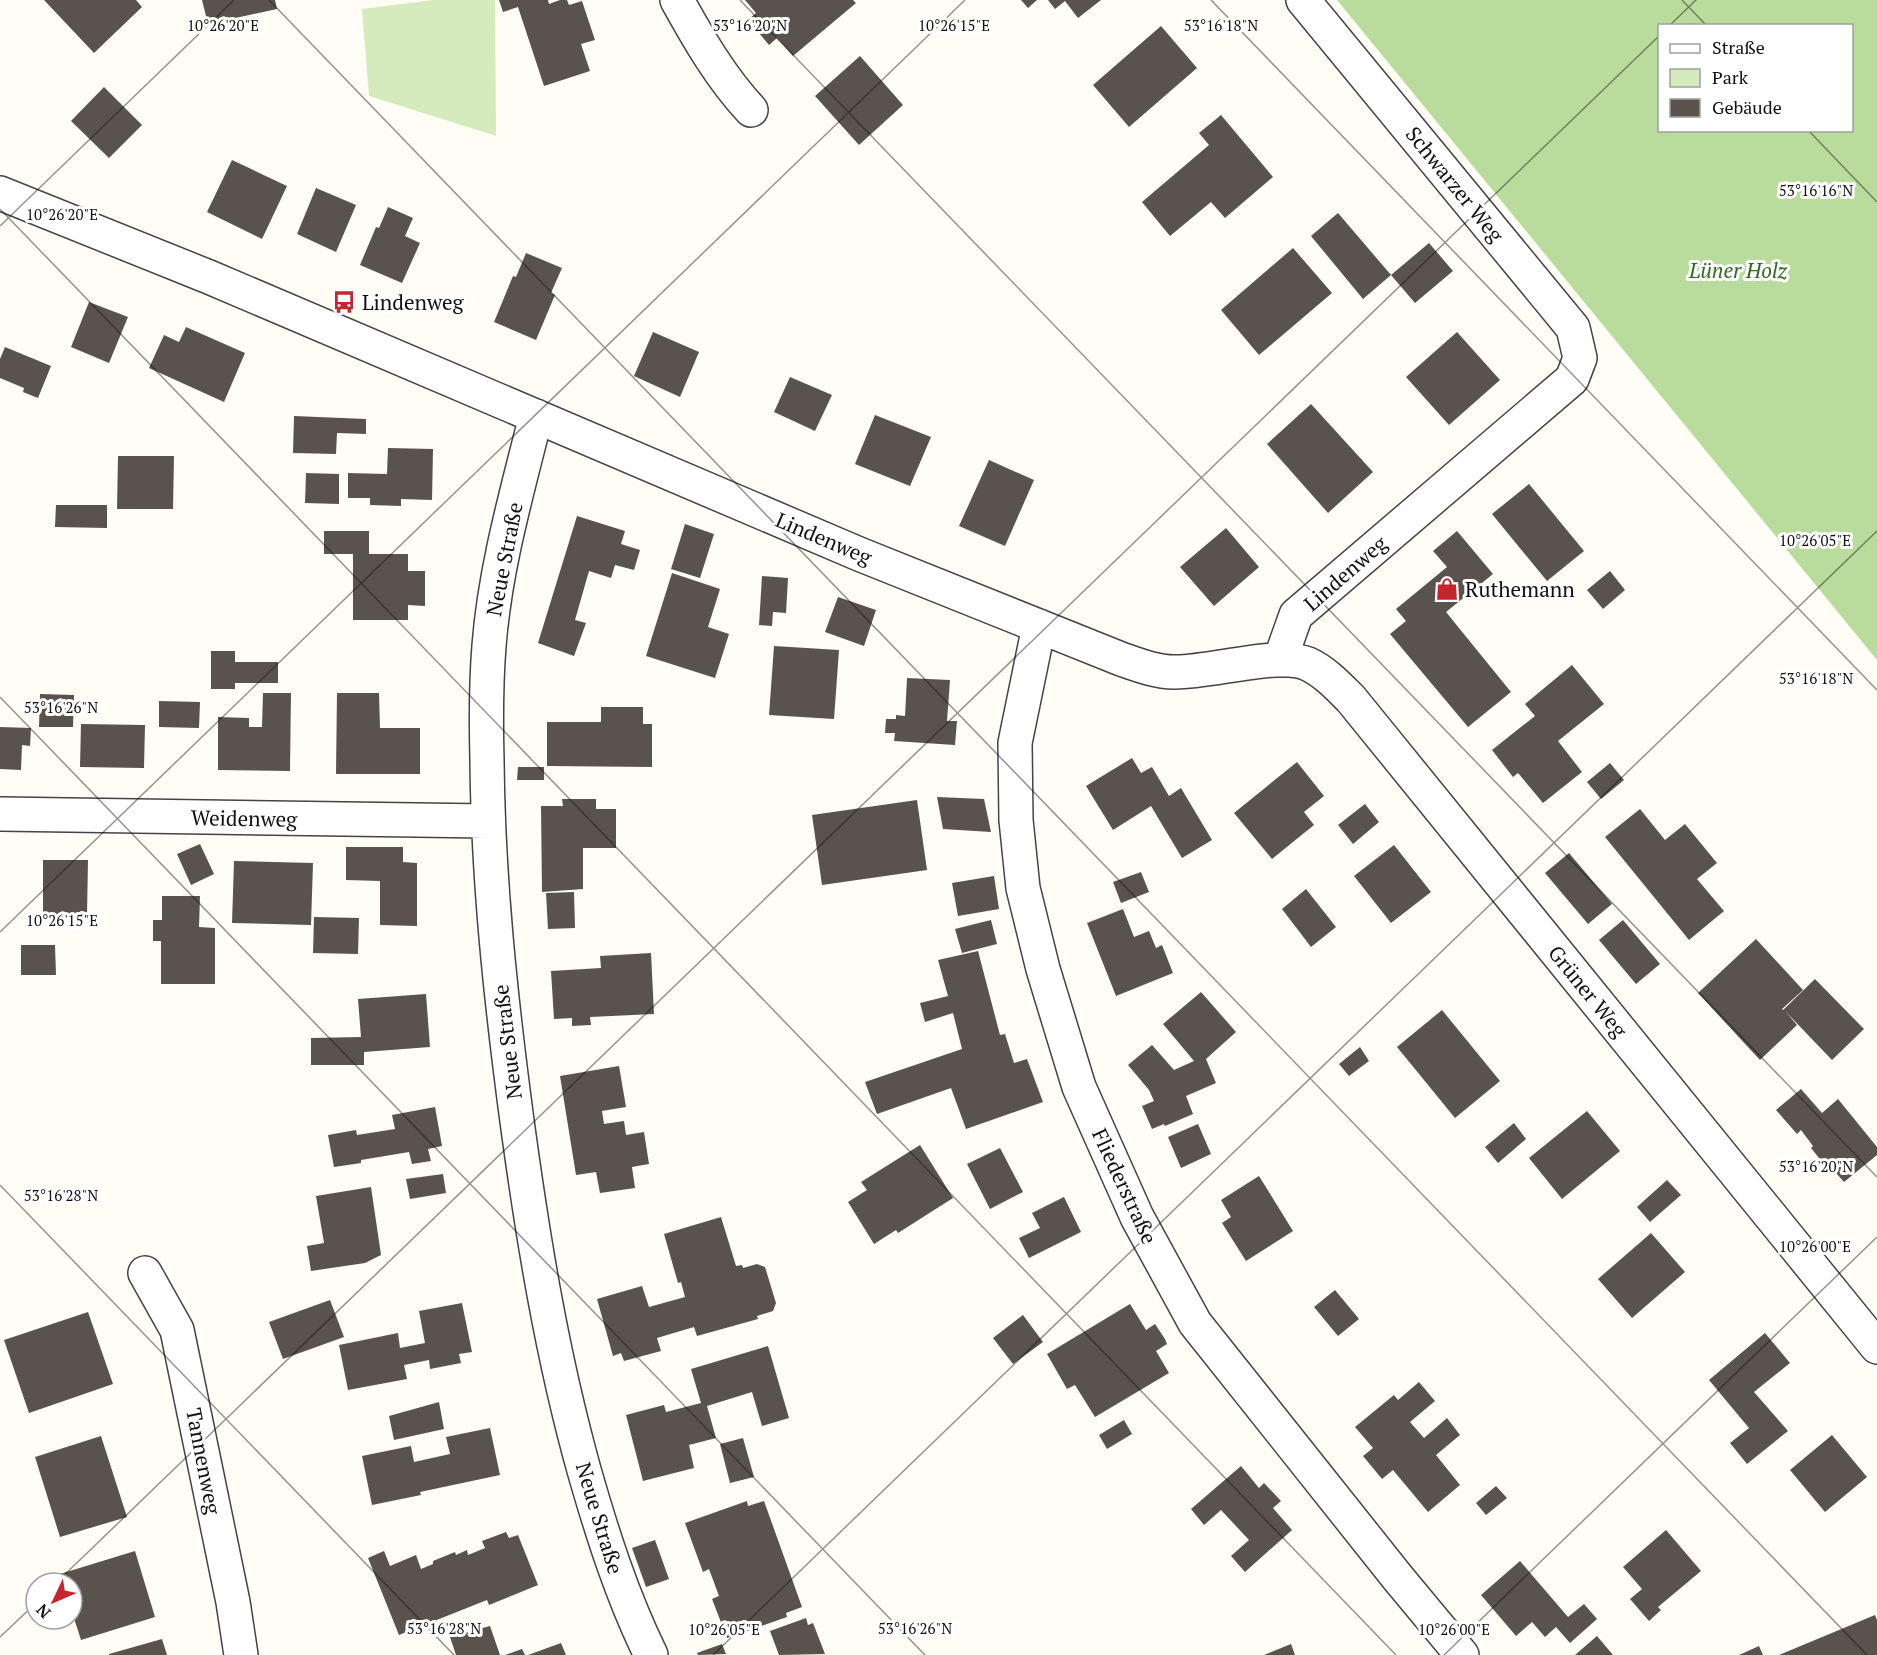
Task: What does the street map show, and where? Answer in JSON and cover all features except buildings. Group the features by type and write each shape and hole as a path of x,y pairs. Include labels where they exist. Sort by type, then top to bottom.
{"street":[{"path":"677,0 695,33 739,98 751,110"},
{"name":"Schwarzer Weg","path":"1303,0 1573,328 1580,358 1572,379"},
{"name":"Lindenweg","path":"0,193 209,278 859,554 1120,659 1148,669 1172,672 1194,672 1280,660 1296,615 1572,379"},
{"name":"Neue Straße","path":"536,416 498,571 488,646 486,710 488,821 504,1026 526,1194 544,1300 562,1385 596,1510 625,1598 651,1655"},
{"name":"Fliederstraße","path":"1038,626 1015,743 1016,820 1026,898 1043,969 1079,1086 1137,1217 1195,1323 1462,1655"},
{"name":"Grüner Weg","path":"1280,660 1306,664 1330,678 1351,699 1877,1347"},
{"name":"Weidenweg","path":"0,814 488,821"},
{"name":"Tannenweg","path":"145,1274 177,1330 241,1655"}],"green space":[{"path":"433,0 495,0 496,136 369,96 362,9"},
{"name":"Lüner Holz","path":"1337,0 1877,0 1877,660"}],"place":[{"name":"Lindenweg","path":"344,302"},
{"name":"Ruthemann","path":"1447,589"}]}
